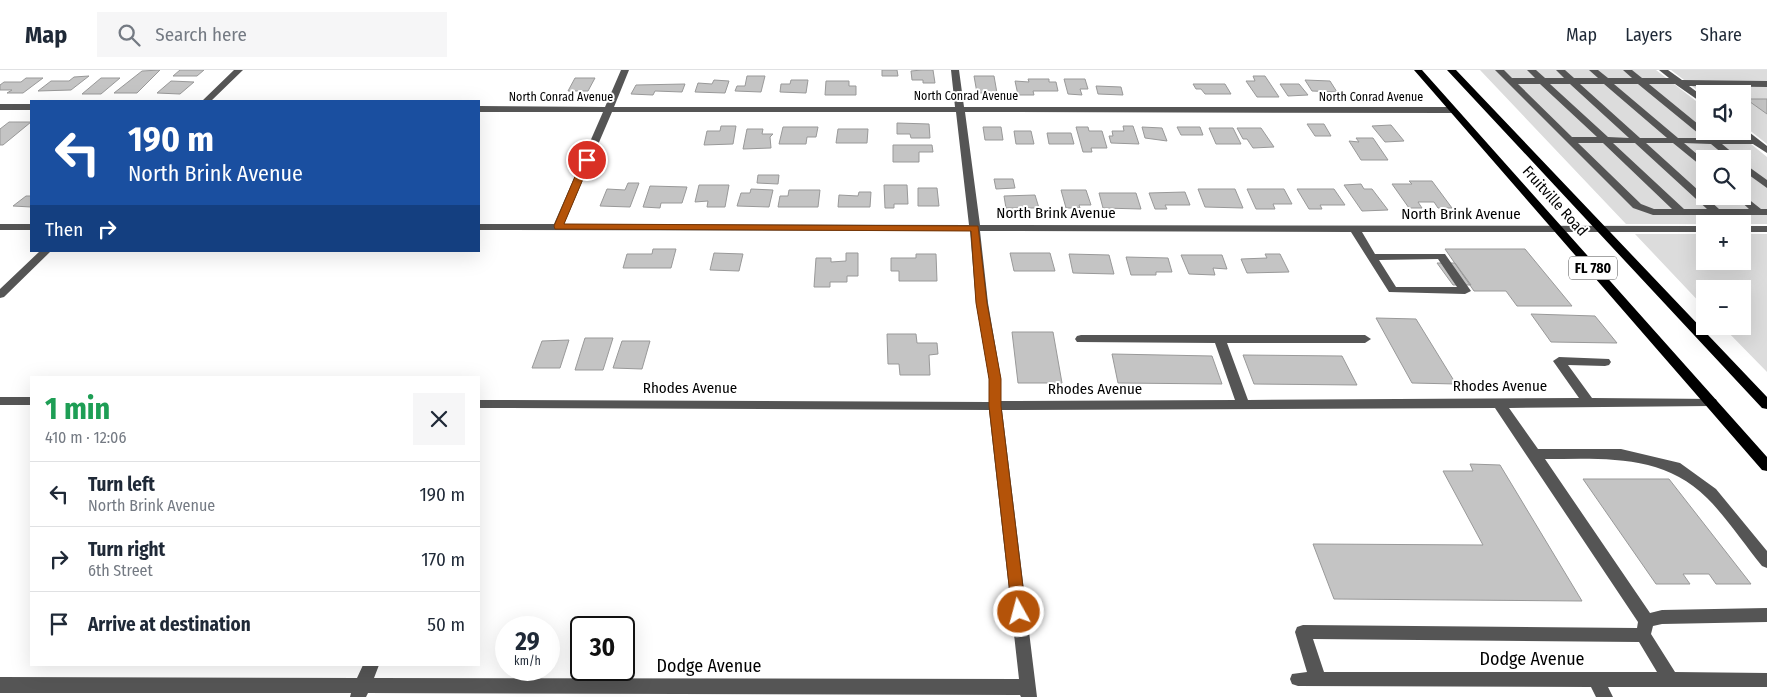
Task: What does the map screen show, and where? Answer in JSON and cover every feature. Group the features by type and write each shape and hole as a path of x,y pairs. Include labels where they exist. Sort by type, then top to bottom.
{"main road":[{"name":"Fruitville Road","path":"1418,70 1767,466"},
{"name":"Fruitville Road","path":"1451,70 1767,405"}],"street":[{"path":"207,100 240,70"},
{"path":"558,226 624,70"},
{"path":"955,70 975,228 982,303 995,379 995,406 1028,692"},
{"path":"1499,70 1636,206 1652,212 1762,212"},
{"path":"1531,70 1681,212"},
{"path":"1560,70 1716,212"},
{"path":"1593,70 1696,158"},
{"path":"1626,70 1696,126"},
{"path":"1663,70 1696,95"},
{"path":"1509,81 1640,81 1767,84"},
{"path":"0,107 30,107"},
{"name":"North Conrad Avenue","path":"480,109 1454,110"},
{"path":"1751,137 1767,150"},
{"path":"1570,140 1696,140"},
{"path":"1713,140 1725,150"},
{"path":"1751,172 1767,185"},
{"path":"1751,204 1762,212"},
{"path":"0,227 30,227"},
{"name":"North Brink Avenue","path":"480,227 1696,229"},
{"path":"1355,229 1372,257 1393,290 1465,290 1441,256 1372,257"},
{"path":"1751,229 1767,229"},
{"path":"0,294 45,252"},
{"path":"1081,339 1365,339"},
{"path":"1220,339 1243,404"},
{"path":"1588,402 1559,361 1605,362"},
{"path":"0,401 30,401"},
{"path":"1498,402 1534,454 1644,628 1670,679"},
{"name":"Rhodes Avenue","path":"481,408 1711,402"},
{"path":"1534,454 1621,454 1675,467 1711,493 1767,562"},
{"path":"1318,679 1303,632 1644,628 1662,616 1767,615"},
{"path":"360,691 372,666"},
{"name":"Dodge Avenue","path":"1298,679 1767,680"},
{"path":"1595,679 1605,697"},
{"name":"Dodge Avenue","path":"0,685 360,691 1028,692"}],"shaded area":[{"path":"1480,70 1656,70 1696,101 1696,140 1746,140 1767,157 1767,224 1751,224 1751,215 1696,215 1696,224 1626,224"},
{"path":"1671,70 1767,70 1767,144 1751,131 1751,85 1696,85 1696,89"},
{"path":"1635,234 1696,234 1696,270 1751,270 1751,234 1767,234 1767,372 1731,335 1751,335 1751,280 1696,280 1696,298"}],"building":[{"path":"160,70 137,93 114,93 142,71"},
{"path":"180,70 204,70 197,76 173,76"},
{"path":"882,70 897,70 898,76 882,76"},
{"path":"933,70 935,83 923,83 923,80 912,80 911,71"},
{"path":"89,76 71,90 38,91 51,81 69,81 74,77"},
{"path":"747,76 765,76 761,92 735,91 737,86 745,86"},
{"path":"974,76 994,76 997,93 977,93"},
{"path":"1253,76 1265,76 1279,97 1257,97 1246,81 1255,81"},
{"path":"26,78 43,78 23,93 7,93 12,90 0,90 0,85 4,82 21,82"},
{"path":"101,78 120,78 101,94 82,94"},
{"path":"575,78 595,78 588,91 568,91"},
{"path":"1028,79 1049,79 1049,82 1056,82 1058,91 1033,91 1034,95 1018,95 1015,81 1029,82"},
{"path":"1064,79 1085,79 1088,89 1080,89 1082,95 1068,94"},
{"path":"714,80 729,81 725,93 695,92 698,83 712,84"},
{"path":"791,80 808,80 806,93 780,92 781,84 790,84"},
{"path":"1305,80 1330,81 1337,92 1312,91"},
{"path":"171,81 194,82 180,94 157,93"},
{"path":"826,81 849,81 849,86 856,86 856,95 825,95"},
{"path":"685,84 682,92 655,91 653,95 631,94 636,85"},
{"path":"1193,84 1225,84 1231,94 1205,94 1201,89 1196,89"},
{"path":"1280,84 1299,84 1308,95 1288,96"},
{"path":"1096,86 1121,87 1123,95 1098,94"},
{"path":"1751,99 1767,99 1767,114 1751,103"},
{"path":"9,122 30,122 3,145 0,145 0,129"},
{"path":"897,123 929,124 930,138 911,138 910,134 897,134"},
{"path":"1307,124 1324,124 1331,136 1315,136"},
{"path":"1391,125 1404,141 1385,142 1372,126"},
{"path":"721,126 736,126 733,144 704,145 707,131 720,131"},
{"path":"1123,126 1133,126 1139,144 1111,143 1109,136 1113,136 1112,131 1124,131"},
{"path":"783,127 818,127 816,137 807,137 806,144 779,144"},
{"path":"983,127 1001,127 1003,140 985,140"},
{"path":"1076,127 1088,127 1089,131 1102,131 1107,148 1091,148 1092,152 1083,152"},
{"path":"1142,127 1162,128 1167,141 1145,138"},
{"path":"1177,127 1200,127 1203,135 1181,135"},
{"path":"1209,128 1233,128 1241,144 1216,144"},
{"path":"1237,128 1261,128 1274,147 1253,148 1247,139 1243,139"},
{"path":"747,129 763,129 762,134 773,134 770,137 771,148 743,149"},
{"path":"838,129 868,129 867,143 836,143"},
{"path":"1014,131 1031,131 1034,144 1016,144"},
{"path":"1047,133 1071,133 1074,144 1049,144"},
{"path":"1356,138 1373,138 1388,160 1361,160 1349,141 1359,142"},
{"path":"893,145 932,145 933,152 919,152 919,162 893,162"},
{"path":"758,175 779,175 778,184 757,183"},
{"path":"994,179 1013,179 1015,188 996,189"},
{"path":"1409,181 1432,181 1452,208 1438,208 1434,202 1418,202 1422,208 1409,208 1392,184 1412,184"},
{"path":"628,183 639,183 630,207 600,206 607,189 625,190"},
{"path":"1361,184 1364,189 1372,189 1388,210 1362,211 1344,185"},
{"path":"699,185 729,185 725,207 707,207 708,201 695,202"},
{"path":"884,185 907,185 908,204 894,204 894,208 885,208"},
{"path":"650,186 687,187 682,203 661,203 660,208 643,207"},
{"path":"918,188 937,188 939,206 918,206"},
{"path":"751,189 773,190 769,207 737,206 741,193 750,193"},
{"path":"1198,189 1235,189 1243,208 1205,207"},
{"path":"1247,189 1284,189 1292,204 1273,204 1275,209 1256,209"},
{"path":"1297,189 1334,189 1345,205 1320,205 1322,209 1309,209"},
{"path":"789,190 820,190 818,207 778,207 780,196 788,196"},
{"path":"1061,190 1086,190 1091,205 1079,205 1080,208 1066,208"},
{"path":"859,192 871,192 870,207 838,207 839,195 858,196"},
{"path":"1185,192 1190,205 1165,205 1167,209 1155,209 1149,193"},
{"path":"1099,193 1136,193 1141,209 1103,208"},
{"path":"1035,195 1039,208 1006,208 1004,196"},
{"path":"26,196 30,196 30,207 13,206"},
{"path":"653,249 676,249 671,268 623,268 627,254 652,254"},
{"path":"1445,249 1525,249 1572,306 1517,306 1506,291 1474,291"},
{"path":"714,253 743,254 739,271 710,270"},
{"path":"846,253 858,253 858,276 847,276 847,282 830,282 830,287 814,287 816,258 831,258 831,262 846,261"},
{"path":"1010,253 1050,253 1055,271 1014,271"},
{"path":"916,254 936,254 937,281 899,281 899,271 891,271 891,258 916,258"},
{"path":"1069,254 1109,255 1114,274 1073,273"},
{"path":"1265,254 1280,254 1289,272 1247,273 1241,259 1267,258"},
{"path":"1181,255 1222,255 1227,269 1213,268 1215,275 1189,274"},
{"path":"1126,257 1168,258 1172,272 1156,272 1156,275 1131,275"},
{"path":"1437,263 1455,263 1471,285 1453,285"},
{"path":"1531,314 1595,316 1617,343 1551,342"},
{"path":"1376,318 1416,319 1456,384 1412,383"},
{"path":"1012,332 1053,332 1062,383 1018,383"},
{"path":"887,334 916,334 917,343 937,343 938,354 929,355 930,375 900,375 899,364 888,364"},
{"path":"585,338 613,338 603,370 575,370"},
{"path":"569,340 560,368 532,368 542,341"},
{"path":"622,341 650,341 642,369 613,368"},
{"path":"1112,354 1212,356 1222,384 1118,383"},
{"path":"1243,355 1342,356 1357,385 1254,384"},
{"path":"1470,464 1500,465 1582,601 1334,599 1313,544 1483,545 1443,471 1473,471"},
{"path":"1583,479 1669,479 1751,584 1716,584 1709,574 1683,574 1690,584 1656,584"}],"route":[{"path":"587,160 558,226 975,228 982,303 995,379 995,406 1019,612"}]}
